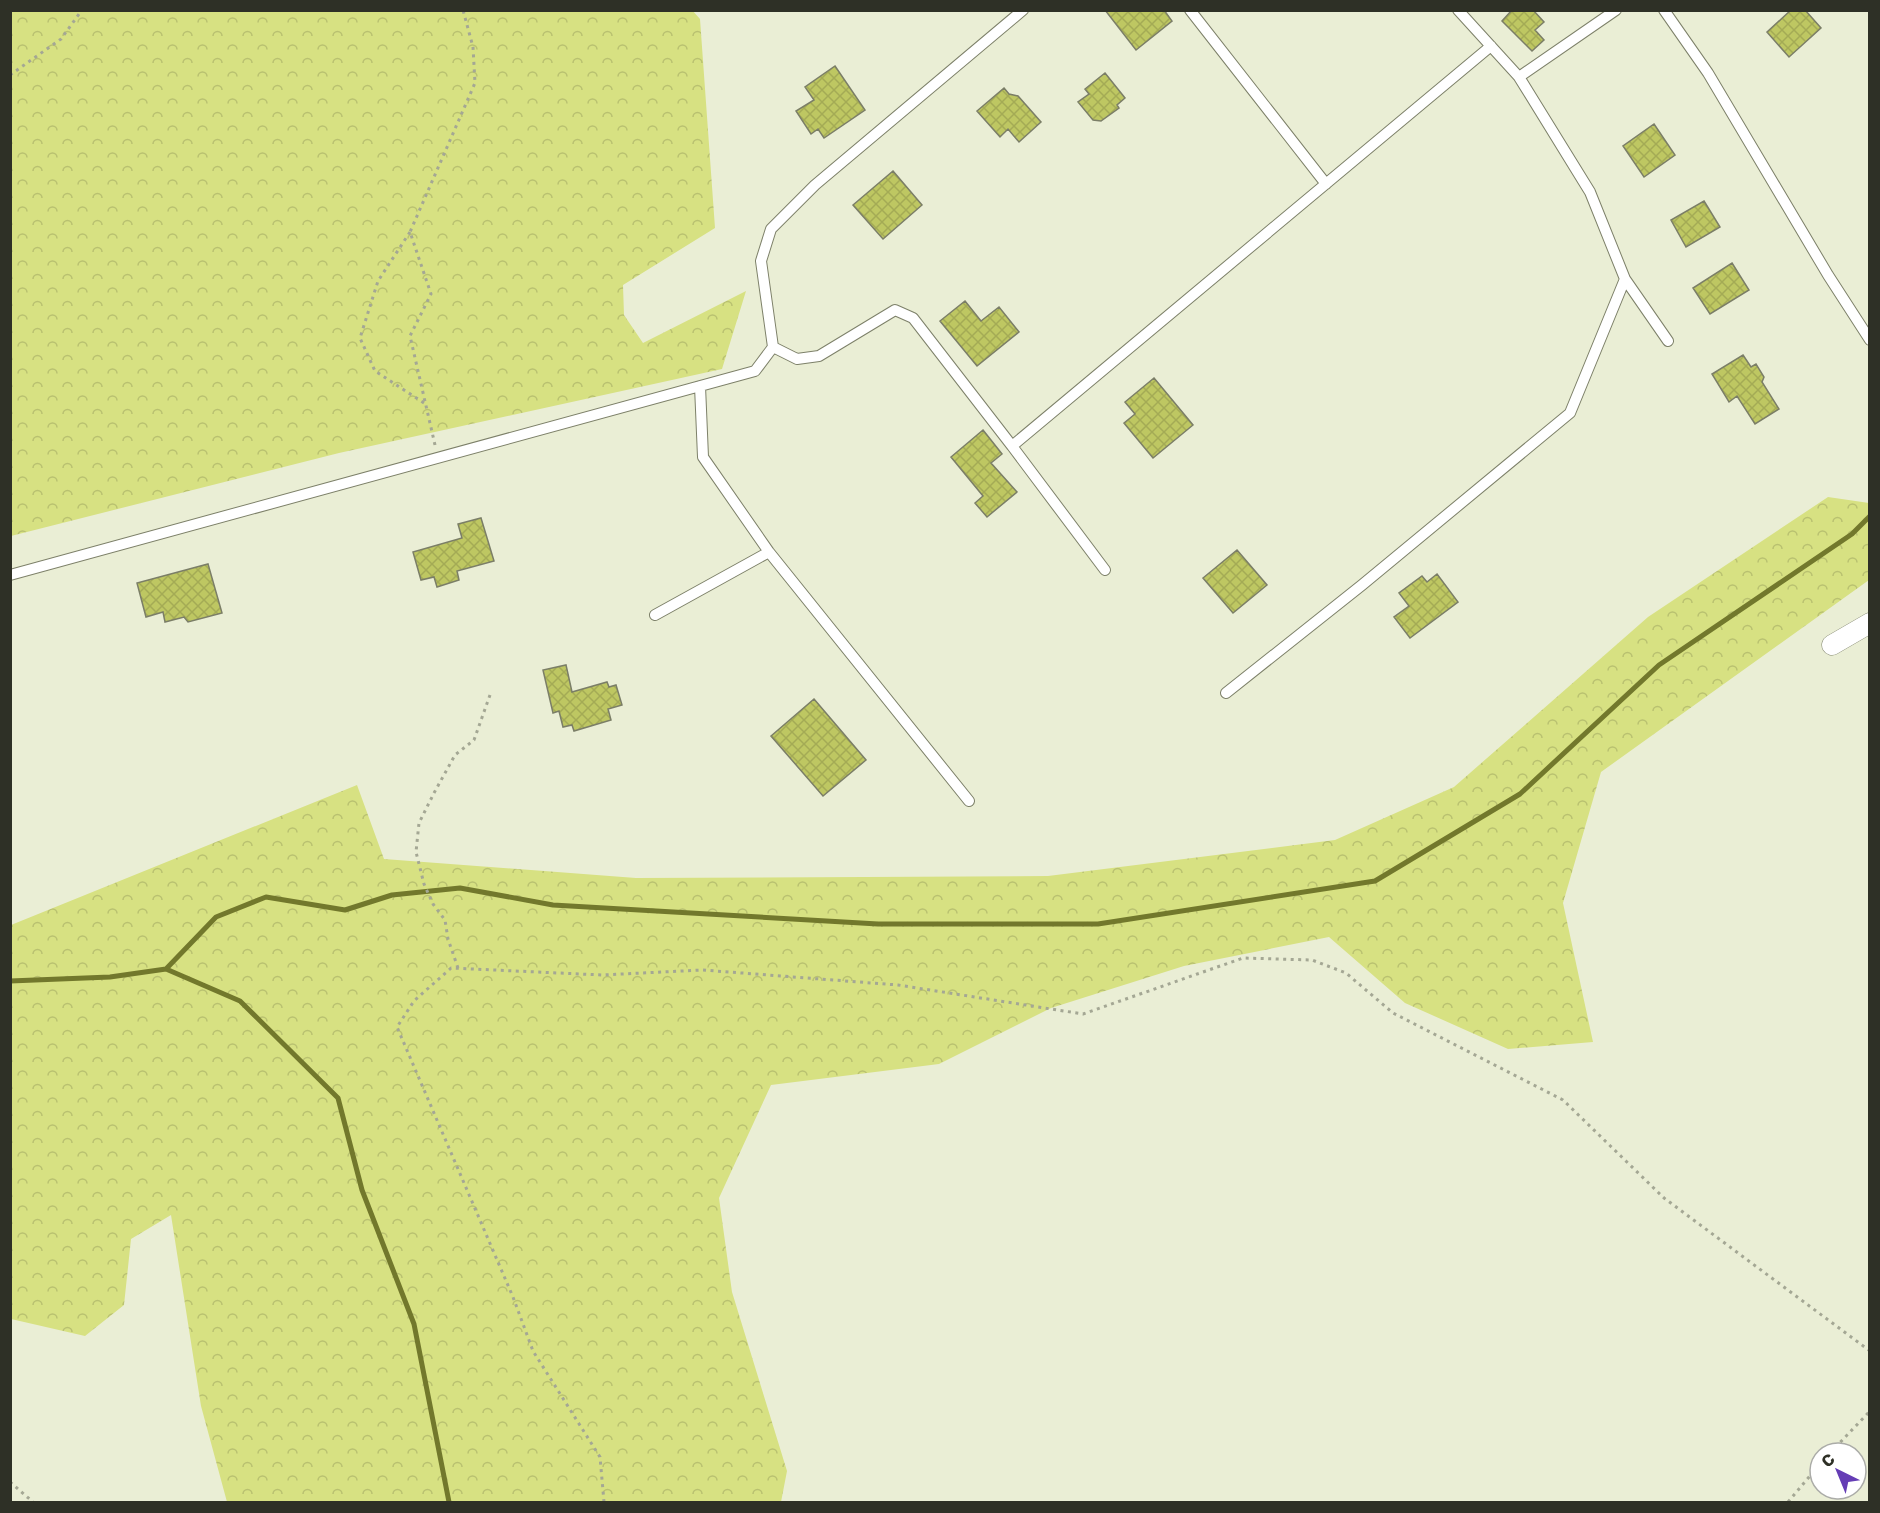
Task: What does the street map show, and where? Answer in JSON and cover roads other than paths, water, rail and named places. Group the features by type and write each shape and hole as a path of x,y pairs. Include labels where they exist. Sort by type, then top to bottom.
{"street":[{"path":"1832,645 1869,624"}],"lane":[{"path":"10,575 755,371 772,346 761,261 771,229 814,185 1023,10"},
{"path":"1190,10 1326,184"},
{"path":"1458,10 1519,77 1590,192 1625,279 1668,341"},
{"path":"1519,77 1617,10"},
{"path":"1664,10 1708,73 1869,340"},
{"path":"1011,446 1491,46"},
{"path":"1226,693 1362,585 1570,412 1625,279"},
{"path":"772,346 796,359 819,356 895,310 913,318 1105,570"},
{"path":"700,386 703,457 770,552 969,801"},
{"path":"655,615 770,552"}],"waterway":[{"path":"166,969 216,917 266,897 345,910 392,895 460,888 553,905 878,924 1098,924 1375,881 1520,794 1659,665 1852,534 1870,516"},
{"path":"10,981 110,977 166,969 240,1001 338,1098 362,1190 414,1324 449,1502"}]}
